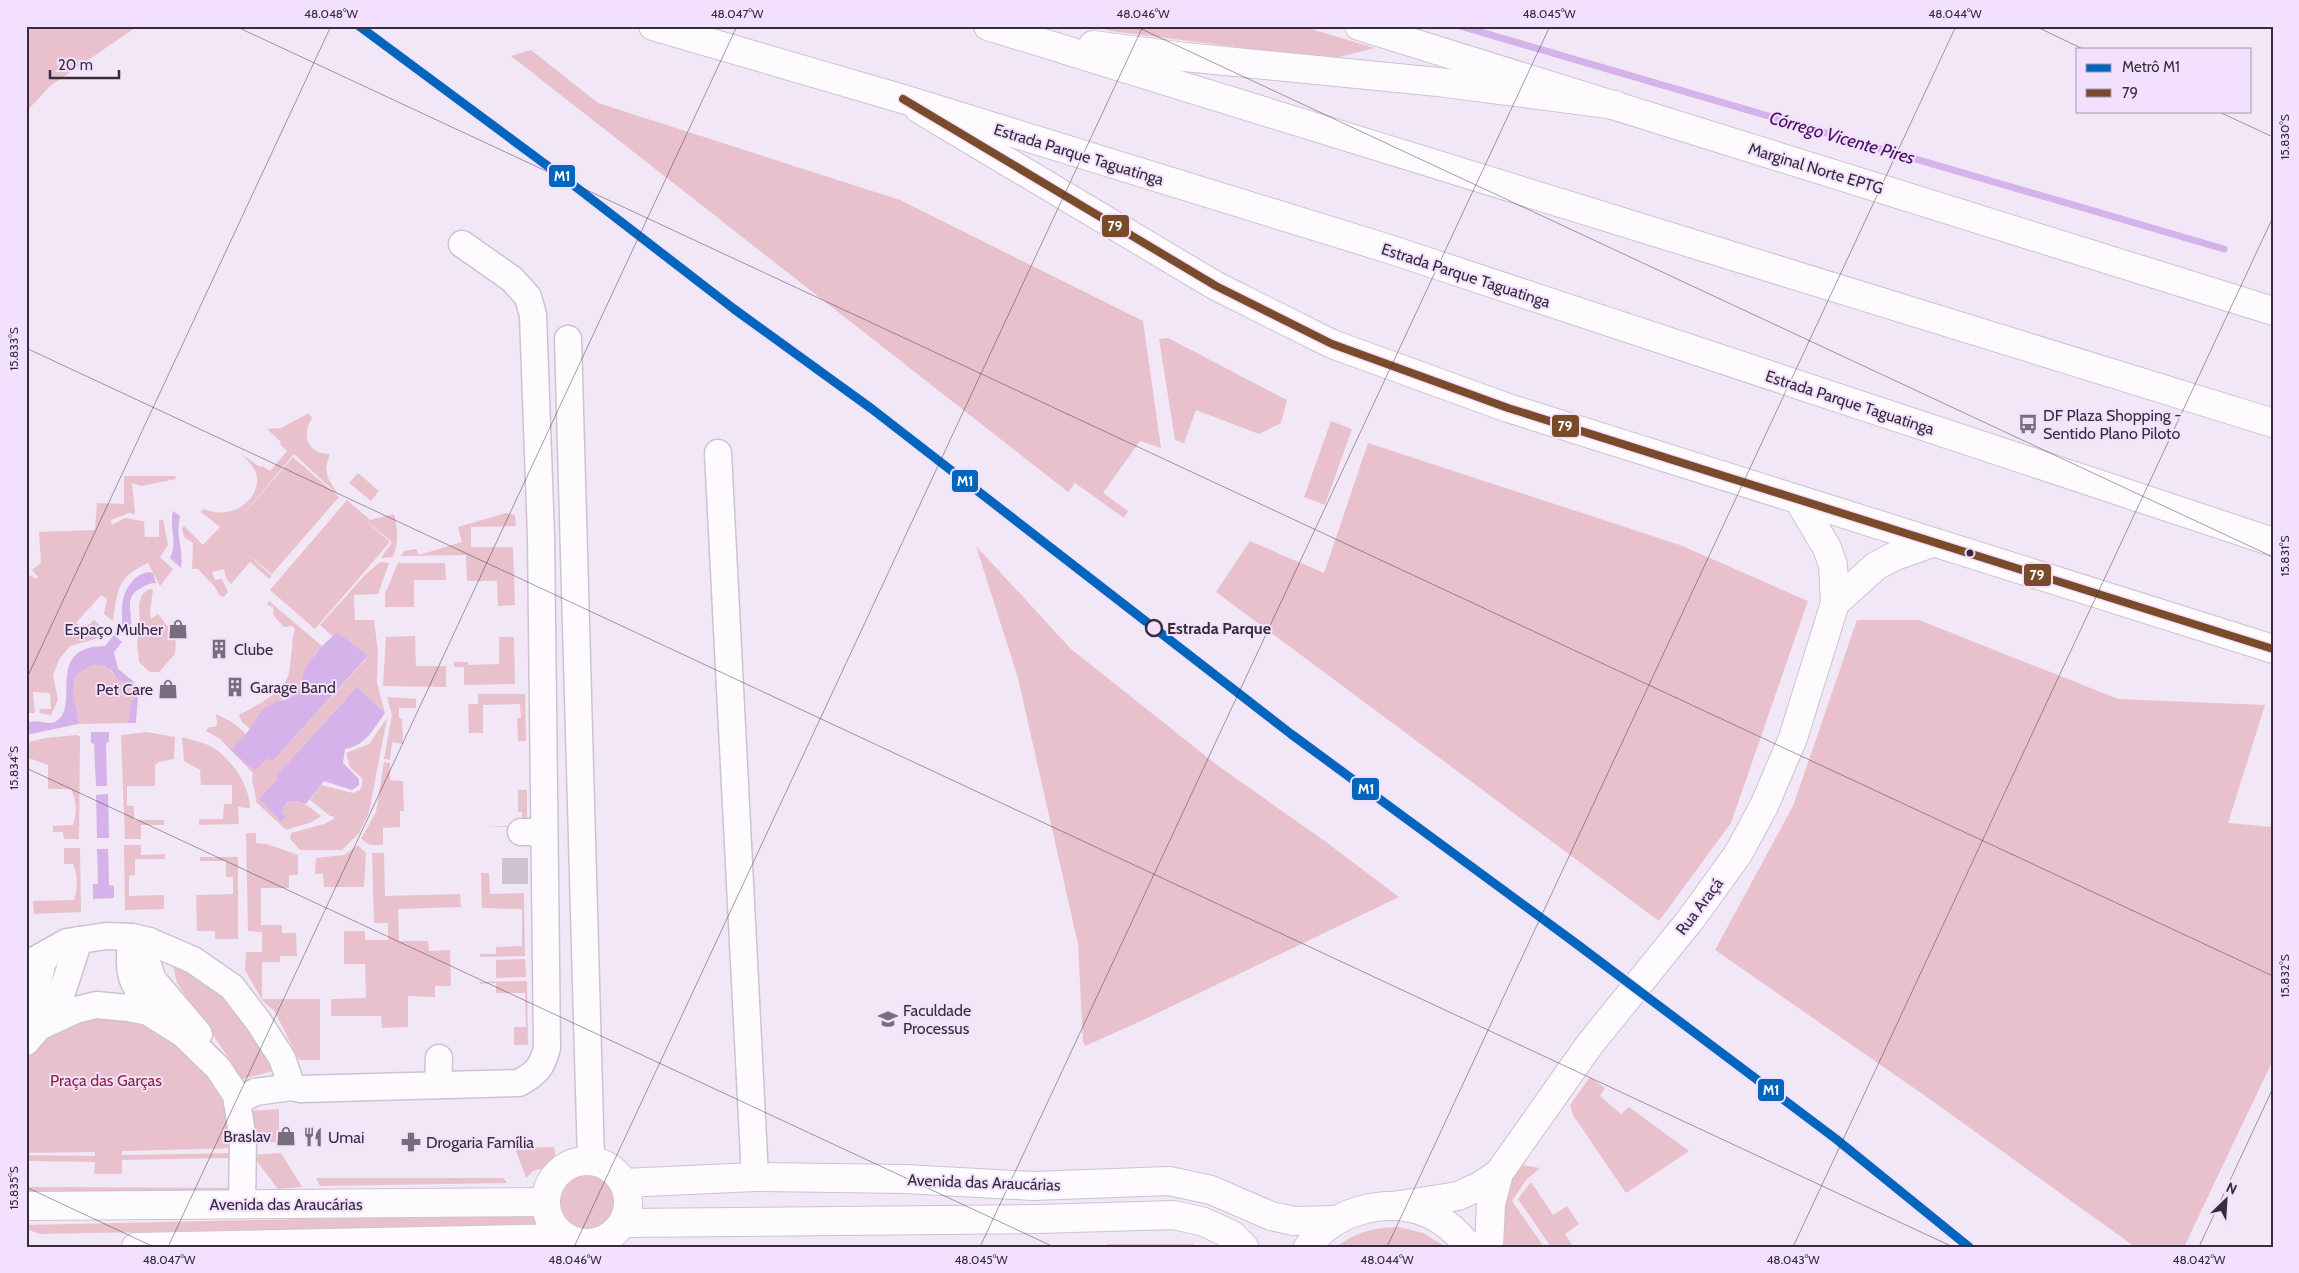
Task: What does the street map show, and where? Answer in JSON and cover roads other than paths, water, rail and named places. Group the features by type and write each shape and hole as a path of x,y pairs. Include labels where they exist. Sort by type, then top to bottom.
{"main road":[{"name":"Estrada Parque Taguatinga","path":"653,26 903,99 1389,249 2273,542"},
{"path":"988,26 2273,423"},
{"name":"Marginal Norte EPTG","path":"1358,26 2273,311"},
{"path":"1019,36 1185,57 1438,82 1615,106"},
{"path":"903,99 1216,286 1332,344 1508,408 2273,649"},
{"name":"Rua Araçá","path":"1393,1206 1458,1196 1480,1186 1499,1173 1590,1044 1690,919 1738,854 1764,806 1793,738 1835,603 1833,565 1827,548 1799,501"},
{"path":"1835,603 1876,566 1895,556 1932,543"},
{"path":"136,1247 567,1242 592,1244 619,1234 629,1203 624,1183 616,1172 604,1164 591,1161 577,1162 564,1168 554,1176 545,1202 547,1216 554,1228 567,1242"},
{"name":"Rua Araçá","path":"1489,1247 1491,1204 1499,1173"},
{"name":"Avenida das Araucárias","path":"624,1183 755,1177 905,1179 1036,1186 1168,1181 1211,1190 1271,1216 1294,1221 1337,1220"},
{"path":"1120,1216 1114,1206 1113,1199 1121,1183"},
{"path":"1035,1219 1043,1202 1036,1186"},
{"name":"Avenida das Araucárias","path":"26,1206 545,1202"},
{"path":"1308,1247 1314,1239 1337,1220 1364,1209 1393,1206 1427,1213 1456,1232 1469,1247"},
{"name":"Avenida das Araucárias","path":"619,1234 1120,1216 1174,1216 1204,1222 1232,1235 1244,1247"}],"street":[{"path":"237,1102 255,1092 292,1087 301,1089 519,1083 534,1075 543,1063 547,1048 533,840 541,536 533,315 528,297 512,279 462,244"},
{"path":"568,339 591,1161"},
{"path":"718,453 755,1177"},
{"path":"26,965 65,945 106,936 149,942 193,960 232,987 258,1021 282,1058 292,1087"},
{"path":"149,942 162,959 172,984 166,996 228,1068 225,1078"},
{"path":"149,942 128,966 141,996 218,1068 236,1095 243,1140 242,1204"},
{"path":"36,1033 65,945"},
{"path":"36,1033 76,1010 96,1005 108,1005 148,1012 183,1034"},
{"path":"445,1085 446,1058"}],"waterway":[{"name":"Córrego Vicente Pires","path":"1460,26 2224,249"}],"tunnel":[{"path":"502,871 545,871"}],"metro line":[{"name":"M1","path":"359,26 572,184 734,309 872,409 1291,734 1574,942 1836,1139 1969,1247"}],"place":[{"name":"DF Plaza Shopping - Sentido Plano Piloto","path":"2028,424"},
{"name":"Estrada Parque","path":"1154,628"},
{"name":"Espaço Mulher","path":"178,629"},
{"name":"Clube","path":"219,649"},
{"name":"Garage Band","path":"235,687"},
{"name":"Pet Care","path":"168,689"},
{"name":"Faculdade Processus","path":"888,1019"},
{"name":"Braslav","path":"286,1136"},
{"name":"Umai","path":"313,1137"},
{"name":"Drogaria Família","path":"411,1142"}],"park label":[{"name":"Praça das Garças","path":"106,1080"}]}
